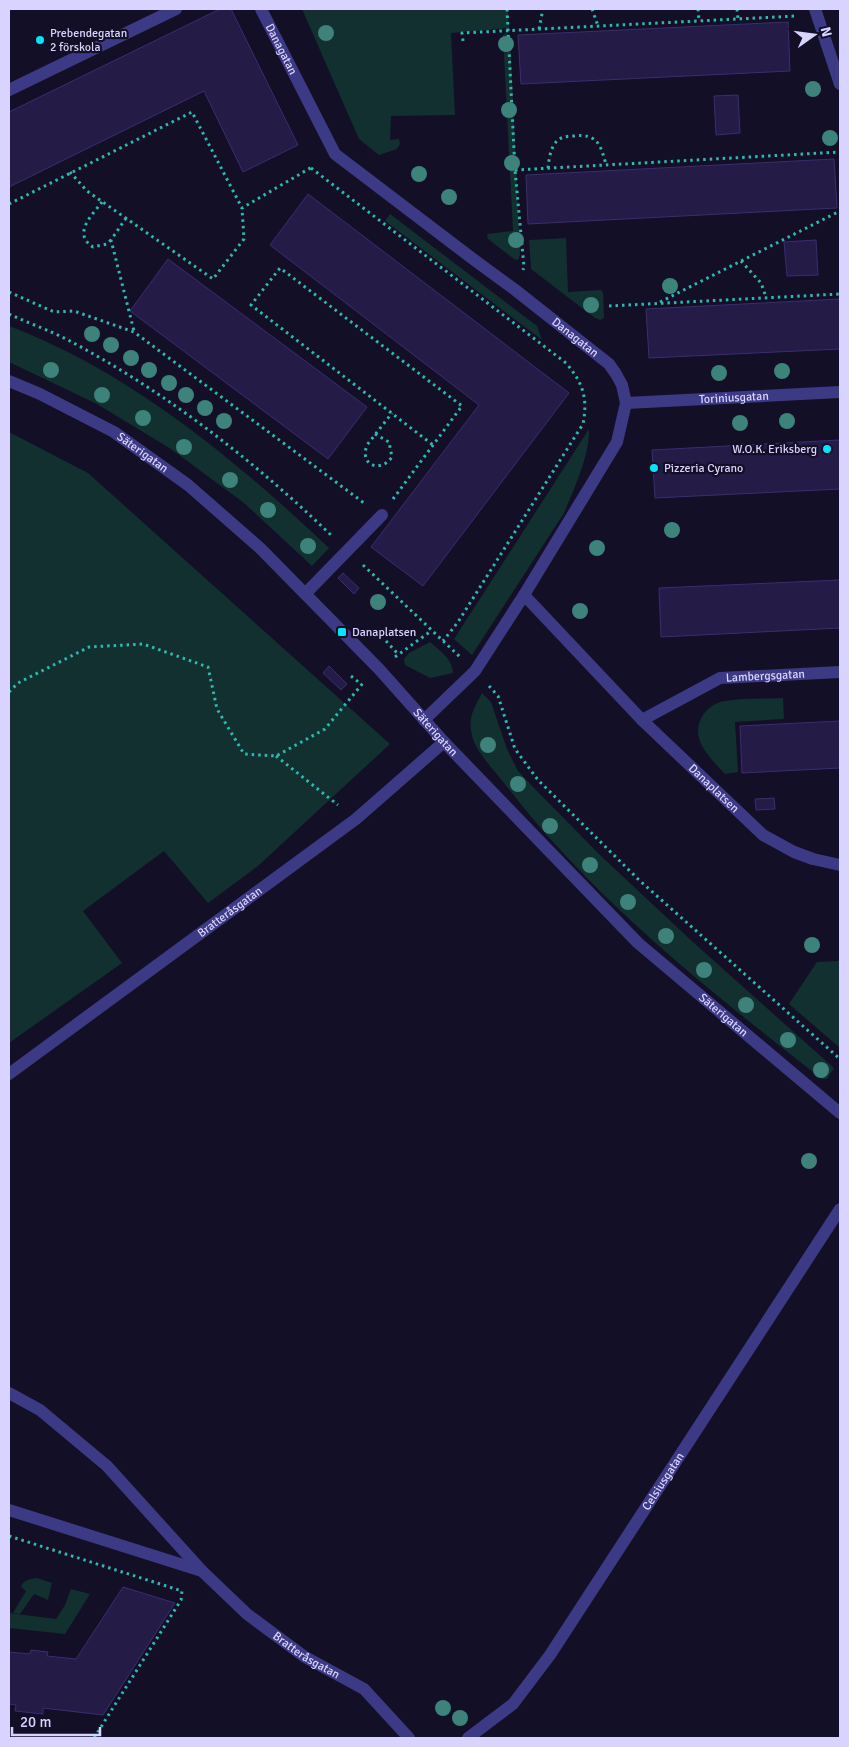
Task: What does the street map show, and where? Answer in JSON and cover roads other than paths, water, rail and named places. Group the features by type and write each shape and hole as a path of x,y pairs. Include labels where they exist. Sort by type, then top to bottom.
{"street":[{"path":"9,90 176,9"},
{"name":"Danagatan","path":"261,9 335,154 514,288 609,364 622,386 626,403"},
{"path":"816,12 840,84"},
{"name":"Säterigatan","path":"9,382 40,394 114,432 188,485 260,548 379,669 444,742 638,944 840,1113"},
{"name":"Toriniusgatan","path":"626,403 840,392"},
{"path":"424,720 474,671 524,595 617,442 626,403"},
{"path":"305,594 382,515"},
{"name":"Danaplatsen","path":"524,595 642,720 763,835 794,852 813,859 840,865"},
{"name":"Lambergsgatan","path":"642,720 720,678 840,672"},
{"name":"Bratteråsgatan","path":"9,1074 356,820 444,742"},
{"name":"Celsiusgatan","path":"468,1738 513,1704 550,1655 840,1209"},
{"name":"Bratteråsgatan","path":"9,1393 40,1410 107,1466 202,1571 247,1614 305,1657 364,1689 409,1738"},
{"name":"Bratteråsgatan","path":"9,1510 202,1571"}],"place":[{"name":"Prebendegatan 2 förskola","path":"40,40"},
{"name":"W.O.K. Eriksberg","path":"827,449"},
{"name":"Pizzeria Cyrano","path":"654,468"},
{"name":"Danaplatsen","path":"342,632"}]}
